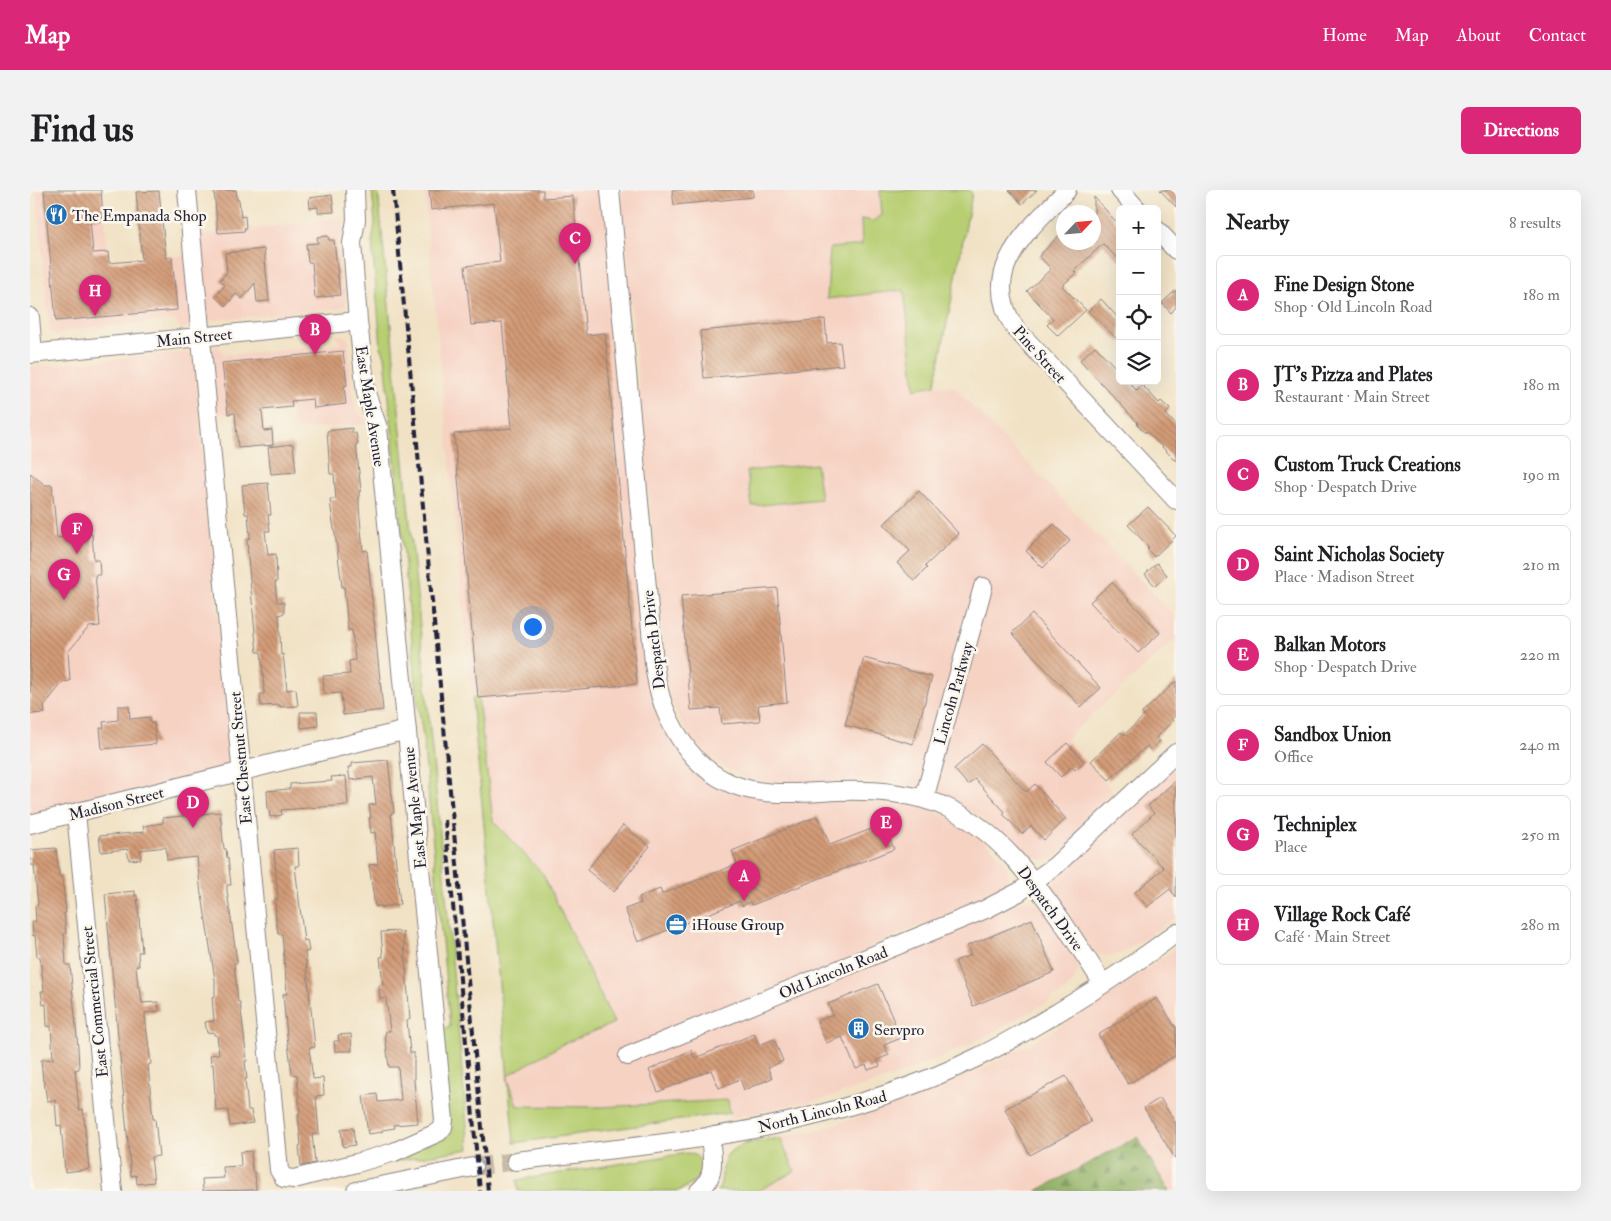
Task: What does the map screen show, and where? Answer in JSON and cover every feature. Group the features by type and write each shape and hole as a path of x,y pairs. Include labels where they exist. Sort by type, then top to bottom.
{"street":[{"name":"East Chestnut Street","path":"187,190 279,1170 284,1178"},
{"name":"East Maple Avenue","path":"284,1178 294,1179 394,1152 439,1132 443,1127 444,1120 378,428 366,393 358,321 352,243 356,220 355,190"},
{"name":"Despatch Drive","path":"610,190 654,663 661,702 679,738 692,755 705,767 725,781 748,790 763,793 798,794 837,791 893,793 924,799 947,807 964,816 1004,847 1035,882 1103,984"},
{"name":"Pine Street","path":"1067,190 1032,226 1008,260 1001,280 1000,291 1005,311 1015,328 1176,500"},
{"path":"1120,190 1133,205"},
{"path":"1161,234 1176,250"},
{"path":"30,317 32,353"},
{"name":"Main Street","path":"32,353 358,321"},
{"name":"Lincoln Parkway","path":"924,799 983,587"},
{"name":"Madison Street","path":"30,824 406,730"},
{"path":"1035,882 1055,866 1176,753"},
{"name":"East Commercial Street","path":"76,813 113,1191"},
{"name":"Old Lincoln Road","path":"628,1056 986,909 1035,882"},
{"name":"North Lincoln Road","path":"516,1161 710,1136 791,1121 851,1106 893,1092 978,1058 1103,984 1176,933"},
{"path":"699,1191 706,1186 713,1168 710,1136"},
{"path":"356,1191 473,1167"}],"shaded area":[{"path":"36,190 102,190 109,262 200,254 199,235 347,218 337,245 342,289 346,289 345,306 213,320 181,329 175,320 64,330 63,333 56,335 51,332 49,324"},
{"path":"424,190 605,190 650,683 674,744 762,800 786,802 856,797 918,805 943,815 968,829 993,849 1005,862 1008,884 1005,890 871,946 878,962 1025,900 1034,902 1044,909 1079,962 1079,968 1073,982 1067,989 1051,1000 974,1042 904,1073 824,1099 730,1118 728,1100 601,1107 517,1106 507,1076 561,1045 614,1023 543,874 493,821 479,699 472,699"},
{"path":"621,190 880,190 882,216 873,221 904,290 915,389 935,385 955,388 1176,617 1176,638 1066,739 1120,798 1054,859 1042,860 1023,853 982,818 943,796 905,784 860,779 778,785 744,778 713,760 686,732 672,703 666,678"},
{"path":"336,335 343,335 348,339 356,409 367,424 293,430 292,410 268,412 268,410 216,415 212,347 219,346 224,355 341,344"},
{"path":"184,352 190,353 194,360 231,763 229,766 30,817 30,367"},
{"path":"1171,769 1176,774 1176,917 1120,954 1105,956 1096,953 1090,949 1056,898 1054,884 1056,878 1062,870"},
{"path":"1176,948 1176,1191 1169,1191 1137,1137 1037,1191 758,1191 795,1171 780,1138 817,1130 869,1114 926,1094 987,1067 1053,1031 1112,993"}],"green space":[{"path":"372,190 378,190 469,1149 390,1162 443,1136 442,1029 450,1027 385,356 381,347 372,242 375,223"},
{"path":"880,190 969,190 972,194 935,385 915,389 904,290 827,299 830,248 862,245 861,219 873,221 882,215"},
{"path":"816,464 821,499 752,506 747,471"},
{"path":"478,698 493,821 543,874 614,1023 561,1045 508,1076 472,699"},
{"path":"508,1079 517,1106 601,1107 728,1100 730,1113 514,1143"},
{"path":"1137,1137 1169,1191 1037,1191"},
{"path":"780,1138 795,1171 758,1191 717,1191 720,1187 725,1159 729,1153 741,1145"},
{"path":"687,1153 698,1158 703,1170 692,1184 679,1191 518,1191 517,1180"}],"building":[{"path":"44,190 101,190 103,218 90,219 93,253 108,252 109,263 142,260 136,192 159,191 166,258 172,257 177,310 56,321"},
{"path":"236,190 241,217 245,216 245,231 218,233 214,191"},
{"path":"429,190 543,190 543,198 573,196 586,335 605,333 637,684 478,698 454,434 512,428 502,323 471,325 465,266 500,262 494,203 431,210"},
{"path":"672,190 753,190 753,197 674,205"},
{"path":"1009,190 1037,190 1022,204"},
{"path":"1160,190 1176,190 1176,207"},
{"path":"332,195 334,212 318,213 318,207 310,208 309,198"},
{"path":"1094,197 1116,222 1116,257 1103,244 1101,246 1101,205 1094,205"},
{"path":"328,236 329,240 334,240 340,295 315,298 312,262 308,262 306,244 318,243 317,237"},
{"path":"1056,238 1056,250 1097,250 1074,271 1076,273 1062,286 1086,310 1058,336 1047,325 1053,319 1027,291 1051,269 1039,256"},
{"path":"264,249 269,301 257,302 255,283 242,299 236,294 226,306 215,297 225,285 220,280 227,272 225,253"},
{"path":"1176,290 1176,307 1171,313 1162,303"},
{"path":"1101,299 1116,316 1116,338 1088,311"},
{"path":"825,319 827,343 840,342 843,365 704,378 700,331"},
{"path":"1095,346 1116,368 1116,385 1132,385 1137,391 1142,385 1159,403 1161,401 1170,409 1166,414 1176,425 1176,461 1146,431 1145,433 1080,360"},
{"path":"343,351 347,385 344,386 346,404 314,408 313,399 291,401 292,407 262,410 264,431 272,430 273,445 238,448 235,413 228,414 222,363"},
{"path":"352,428 352,433 356,433 358,444 356,444 361,491 359,491 359,507 363,551 367,550 383,710 343,715 341,693 324,694 323,676 350,674 349,661 355,660 352,630 348,630 344,587 342,587 332,517 330,499 336,499 334,474 330,474 327,431"},
{"path":"293,444 296,472 271,474 268,447"},
{"path":"30,473 45,485 52,485 57,538 92,534 94,560 99,560 100,575 95,575 100,626 89,627 68,652 70,681 63,682 44,706 45,713 30,714"},
{"path":"268,483 271,515 268,515 270,531 265,531 268,555 276,554 277,582 275,582 277,602 284,602 284,613 279,615 281,655 283,654 287,690 296,689 298,706 261,706 260,694 264,694 263,673 261,652 257,652 248,557 247,539 250,538 248,514 245,514 242,485"},
{"path":"919,491 959,534 925,566 927,568 914,581 897,563 910,551 884,524"},
{"path":"1148,507 1176,536 1154,557 1147,549 1149,547 1128,525"},
{"path":"1054,524 1070,541 1043,568 1026,551"},
{"path":"1157,563 1167,575 1155,586 1145,574"},
{"path":"1112,582 1160,633 1138,653 1090,602"},
{"path":"777,588 787,702 758,705 760,721 722,724 720,708 691,710 681,596"},
{"path":"1032,614 1101,688 1081,707 1012,633"},
{"path":"864,658 932,677 913,744 845,725"},
{"path":"1176,681 1176,715 1171,719 1173,721 1156,737 1160,741 1150,750 1147,746 1109,780 1091,761 1121,732 1124,735 1144,716 1142,713"},
{"path":"118,706 129,706 130,719 150,717 150,723 154,723 156,744 102,749 100,728 104,728 103,722 118,720"},
{"path":"300,712 317,712 318,726 301,728"},
{"path":"1067,743 1084,762 1075,770 1072,766 1061,777 1047,762"},
{"path":"982,744 1026,792 1035,784 1066,819 1044,840 1031,826 1022,834 975,779 968,785 954,769"},
{"path":"388,760 394,813 391,813 400,904 381,907 375,906 369,865 378,864 375,832 371,833 369,818 371,818 369,805 376,804 373,777 350,780 348,767 352,767 352,763"},
{"path":"346,776 348,805 281,810 282,815 270,817 267,791 289,789 290,784 332,781 331,777"},
{"path":"1176,780 1176,897 1170,889 1147,907 1135,892 1164,868 1132,834 1154,813 1148,806"},
{"path":"220,812 224,849 226,849 228,858 231,885 227,885 227,891 237,963 234,963 238,1002 240,1002 247,1061 245,1061 247,1079 245,1079 248,1110 251,1110 253,1123 230,1126 228,1110 216,1111 213,1064 211,1065 210,1055 219,1054 217,1035 214,1035 214,1032 207,1033 205,1022 214,1021 212,998 215,997 215,980 201,895 197,857 167,860 166,847 140,850 141,859 129,860 127,849 101,852 99,836 144,832 143,826 163,823 163,818"},
{"path":"818,816 830,845 884,824 894,849 752,905 750,902 742,906 740,901 638,942 625,909 641,903 639,897 660,889 662,894 737,864 732,851"},
{"path":"623,825 650,846 614,892 587,870"},
{"path":"56,848 59,876 62,876 66,913 64,913 66,933 64,934 66,965 70,965 78,1047 79,1069 75,1070 79,1110 83,1109 89,1169 65,1172 61,1125 57,1126 55,1100 47,1101 43,1081 41,1060 53,1059 51,1026 47,1027 46,1004 43,1005 41,991 44,991 40,957 37,957 35,935 33,936 32,922 36,921 35,906 38,905 34,865 30,865 30,850"},
{"path":"298,848 299,866 295,866 304,941 307,940 309,951 305,952 315,1047 309,1048 313,1079 323,1078 324,1095 316,1096 319,1134 312,1134 315,1163 301,1166 297,1075 292,1074 283,994 287,994 282,934 278,934 276,920 275,899 278,899 274,850"},
{"path":"135,891 135,896 137,895 142,952 138,952 139,966 136,966 138,987 140,987 142,1003 158,1002 159,1011 145,1013 145,1017 151,1064 148,1065 153,1119 155,1119 159,1156 151,1157 154,1182 137,1184 136,1175 131,1176 105,894"},
{"path":"1032,919 1054,972 973,1006 955,961 971,955 967,946"},
{"path":"399,931 399,933 403,932 410,1019 407,1021 410,1053 414,1053 414,1080 418,1123 394,1125 395,1128 368,1134 363,1096 377,1094 378,1102 401,1100 398,1067 389,1067 385,1035 386,1031 390,1031 386,998 380,999 379,985 383,985 380,957 383,957 381,932"},
{"name":"Servpro","path":"878,984 901,1038 884,1045 889,1055 877,1060 880,1066 868,1070 866,1065 856,1069 842,1037 826,1043 817,1021 833,1015 828,1004"},
{"path":"1157,998 1176,1028 1176,1055 1128,1084 1098,1035"},
{"path":"351,1034 352,1051 335,1051 334,1041 339,1041 338,1035"},
{"path":"754,1034 759,1045 774,1039 783,1061 768,1068 772,1078 744,1090 740,1079 719,1088 711,1070 658,1092 649,1070 691,1050 695,1058"},
{"path":"1066,1076 1091,1122 1030,1155 1005,1109"},
{"path":"1160,1098 1176,1124 1176,1160 1144,1108"},
{"path":"353,1128 355,1145 343,1147 341,1129"},
{"path":"251,1151 252,1172 255,1172 256,1190 203,1191 202,1179 224,1178 223,1167 241,1166 240,1152"}],"tunnel":[{"path":"473,1167 516,1161"}],"railway":[{"path":"393,190 488,1191"},
{"path":"445,820 480,1191"}],"place":[{"name":"The Empanada Shop","path":"56,215"},
{"name":"Custom Truck Creations","path":"575,264"},
{"name":"Village Rock Café","path":"95,316"},
{"name":"JT's Pizza and Plates","path":"315,355"},
{"name":"Sandbox Union","path":"77,554"},
{"name":"Techniplex","path":"64,600"},
{"name":"Saint Nicholas Society","path":"193,828"},
{"name":"Balkan Motors","path":"886,848"},
{"name":"Fine Design Stone","path":"744,901"},
{"name":"iHouse Group","path":"676,924"},
{"name":"Servpro","path":"858,1029"}]}
